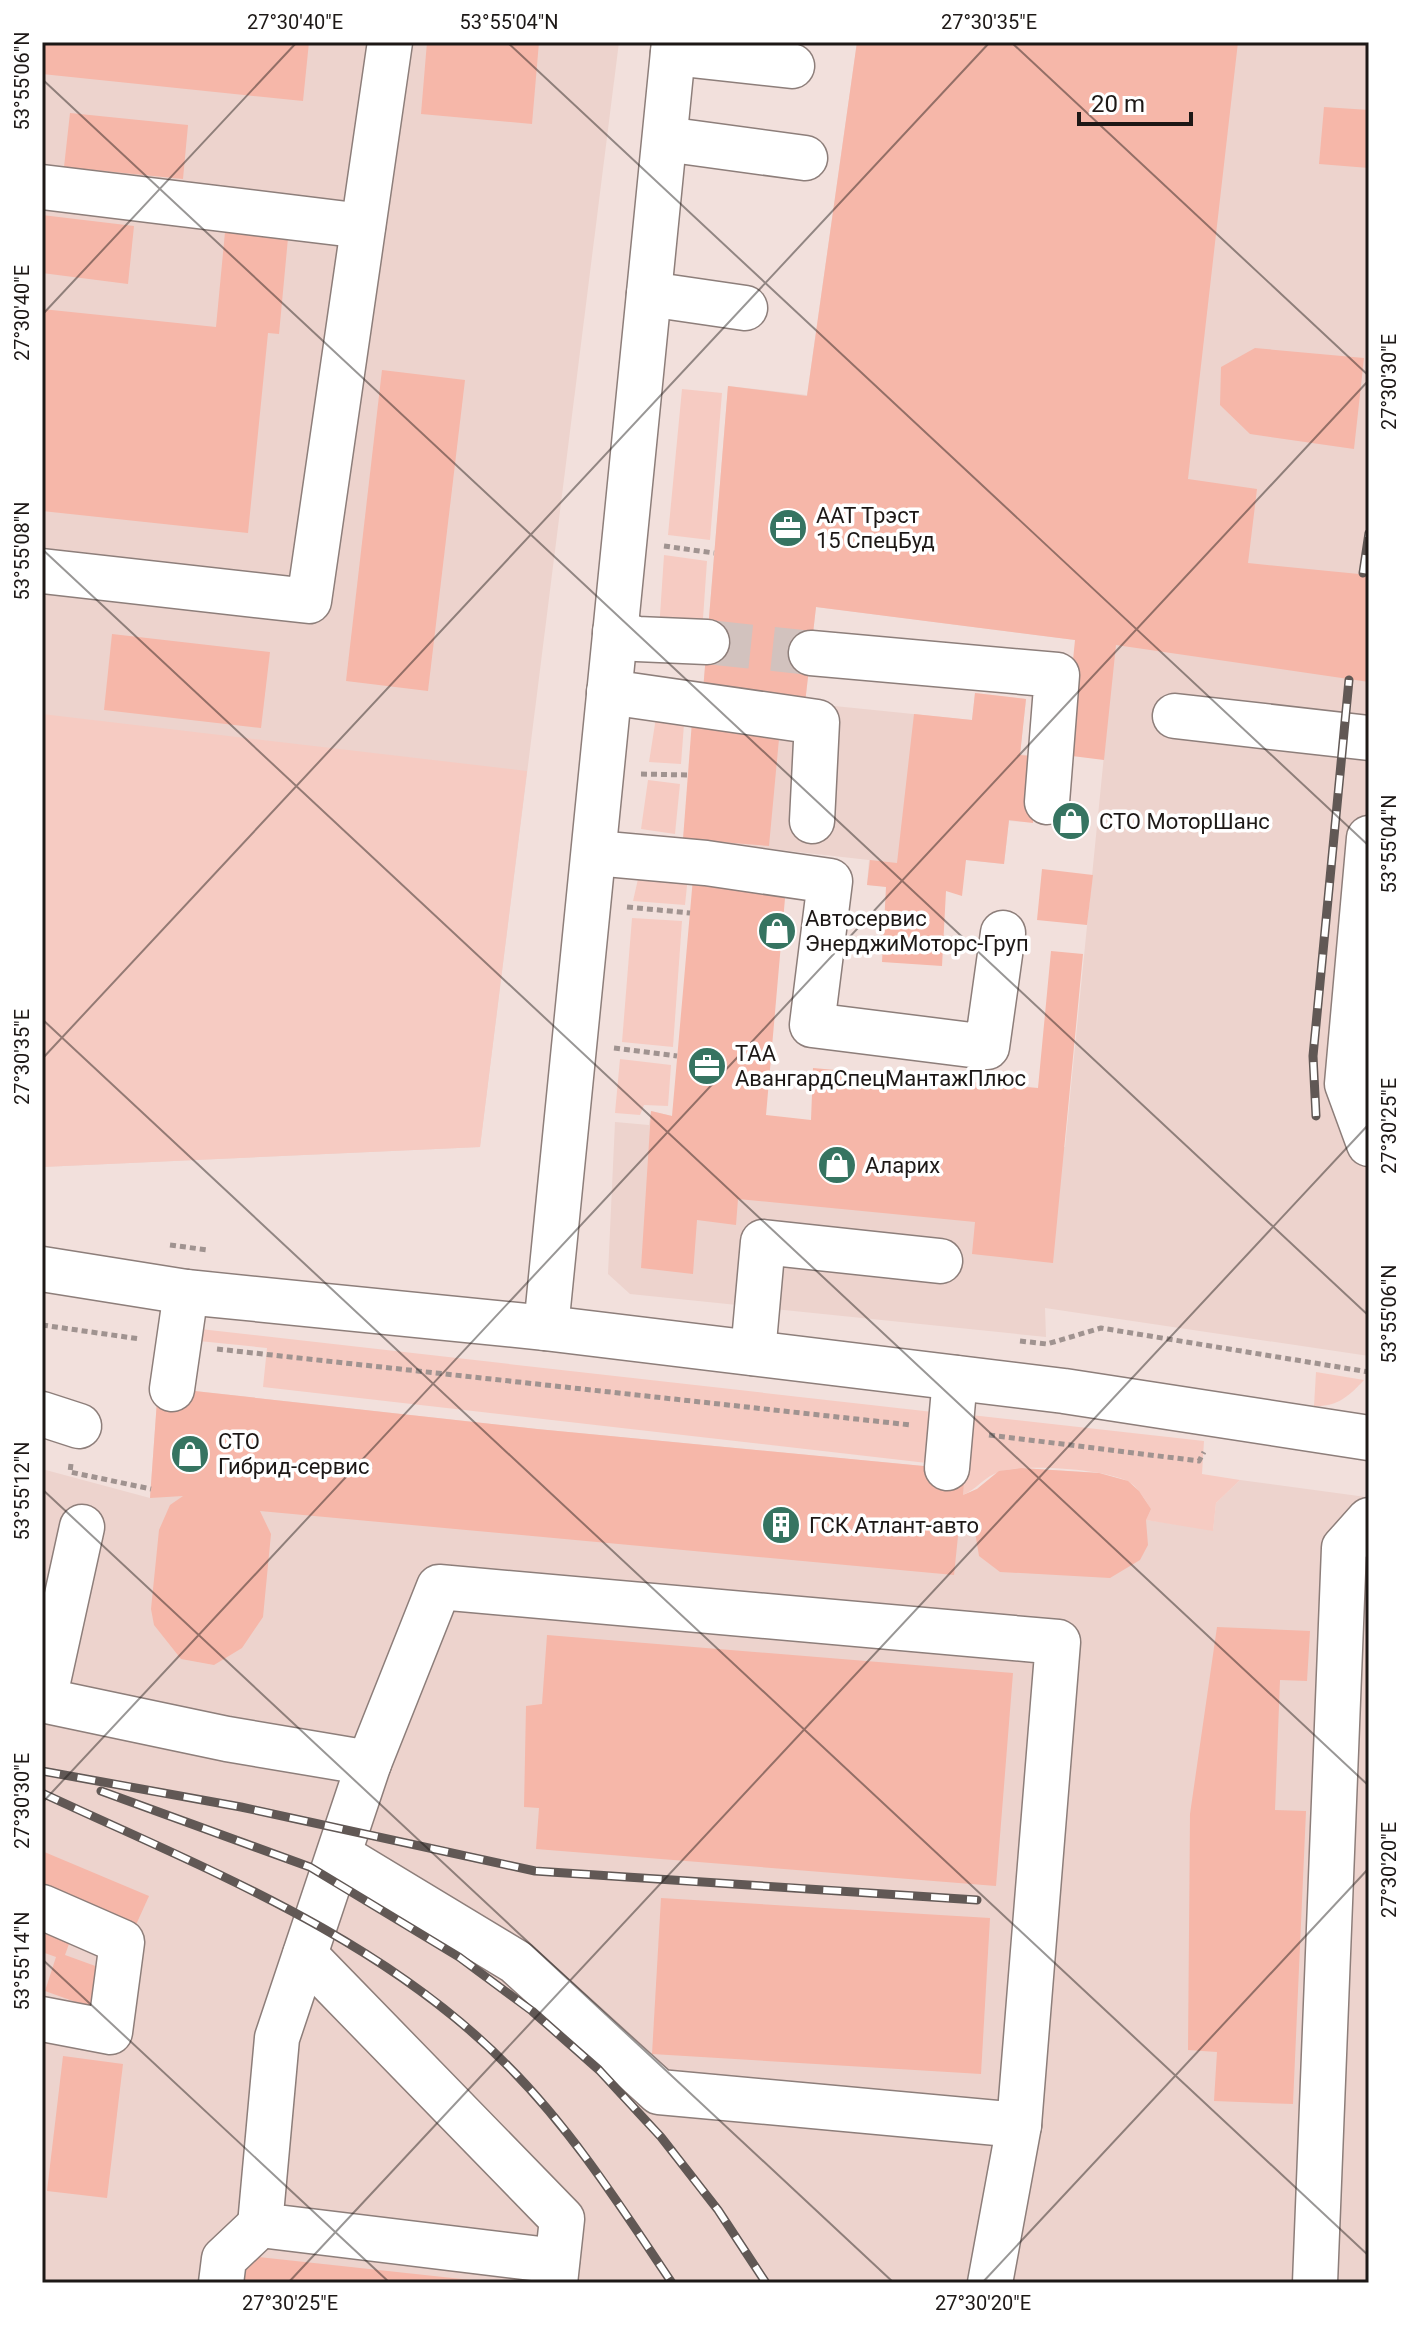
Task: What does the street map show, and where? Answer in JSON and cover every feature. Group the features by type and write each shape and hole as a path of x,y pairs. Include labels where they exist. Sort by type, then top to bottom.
{"street":[{"path":"42,571 309,601 390,42"},
{"path":"546,1328 673,48 792,66"},
{"path":"665,139 805,158"},
{"path":"42,187 363,226"},
{"path":"649,294 745,308"},
{"path":"615,632 637,639 707,642"},
{"path":"811,653 1057,675 1047,802"},
{"path":"609,692 817,722 812,821"},
{"path":"1175,716 1369,738"},
{"path":"1369,838 1347,1084 1369,1144"},
{"path":"595,853 706,863 830,881 812,1025 987,1047 1003,933"},
{"path":"753,1353 763,1242 940,1261"},
{"path":"42,1269 186,1292 546,1328 1064,1391 1369,1438"},
{"path":"172,1389 186,1292"},
{"path":"949,1449 955,1378"},
{"path":"1315,2283 1344,1548 1369,1520"},
{"path":"82,1527 43,1700 369,1763"},
{"path":"221,2283 224,2259 260,2225 277,2038 369,1763 439,1587 1058,1642 1019,2125 990,2283"},
{"path":"339,1855 516,1962 659,2092 1019,2125"},
{"path":"42,1907 122,1942 110,2032 42,2019"},
{"path":"260,2225 556,2272 562,2219 305,1955"}],"path":[{"path":"659,546 714,553"},
{"path":"625,774 688,775"},
{"path":"615,906 690,913"},
{"path":"603,1047 677,1056"},
{"path":"42,1325 949,1449 1199,1461"},
{"path":"1016,1341 1047,1344 1101,1328 1369,1372"},
{"path":"70,1472 151,1489"}],"shaded area":[{"path":"42,42 619,42 480,1147 42,1167"},
{"path":"857,42 1369,42 1369,1356 1045,1308 1046,1337 630,1294 608,1274 615,1122 649,1125 651,1111 672,1116 1065,1147 1115,645 816,607 805,703 972,720 975,693 1026,699 1020,754 1039,757 1032,822 1009,821 1004,864 966,860 946,891 867,885 869,860 683,839 703,691 728,386 807,395"},
{"path":"682,389 722,393 710,540 668,535"},
{"path":"664,555 707,561 702,633 659,630"},
{"path":"657,711 685,711 681,764 649,762"},
{"path":"42,714 527,771 480,1147 42,1167"},
{"path":"648,780 680,784 675,834 641,829"},
{"path":"653,872 688,876 685,905 633,901 638,879"},
{"path":"632,918 682,921 673,1047 622,1042"},
{"path":"620,1059 671,1065 668,1106 644,1105 640,1115 615,1113"},
{"path":"200,1329 933,1412 927,1463 263,1387 267,1348 199,1341"},
{"path":"1316,1372 1364,1380 1342,1400 1314,1406"},
{"path":"158,1387 537,1429 965,1470 964,1495 977,1489 999,1471 1021,1468 1099,1473 1128,1481 1139,1491 1151,1509 1147,1520 1213,1530 1216,1503 1240,1480 1366,1497 1369,2283 42,2283 42,1469 150,1498"},
{"path":"971,1415 1204,1441 1202,1474 1240,1480 1216,1503 1213,1531 1146,1520 1151,1509 1131,1483 1101,1473 1044,1468 1010,1469 994,1474 963,1495"}],"building":[{"path":"42,42 309,42 303,101 42,74"},
{"path":"427,42 539,42 532,124 421,114"},
{"path":"857,42 1238,42 1188,479 1257,489 1248,563 1369,575 1369,682 1116,645 1104,760 1072,756 1077,701 1069,700 1075,640 816,607 805,703 703,691 728,386 807,396"},
{"path":"1324,107 1369,110 1369,168 1319,164"},
{"path":"70,113 188,125 183,179 64,167"},
{"path":"42,215 134,226 128,284 42,273"},
{"path":"225,232 288,238 279,334 268,333 248,533 42,511 42,309 216,327"},
{"path":"1255,348 1364,358 1354,449 1250,434 1220,405 1221,367"},
{"path":"382,370 465,380 428,691 346,681"},
{"path":"112,634 270,652 261,728 104,710"},
{"path":"975,693 1026,699 1020,755 1039,757 1033,823 1009,820 1004,864 966,860 962,896 946,891 942,966 882,962 886,887 867,885 870,860 897,863 914,714 972,720"},
{"path":"692,721 780,728 769,846 683,839"},
{"path":"1042,869 1093,875 1087,925 1037,920"},
{"path":"693,878 786,887 766,1115 811,1120 813,1068 1038,1088 1051,951 1083,954 1053,1263 972,1254 975,1222 738,1199 736,1225 697,1220 693,1274 641,1268 651,1111 672,1116"},
{"name":"ГСК Атлант-авто","path":"158,1387 537,1429 965,1470 963,1495 977,1489 999,1471 1021,1468 1099,1473 1128,1481 1139,1491 1151,1509 1146,1520 1148,1545 1140,1560 1110,1578 1000,1572 979,1556 975,1532 958,1536 954,1575 260,1511 271,1534 263,1617 242,1648 214,1665 181,1659 154,1625 151,1609 159,1530 170,1505 183,1496 150,1498"},
{"path":"1217,1627 1310,1631 1307,1681 1280,1680 1275,1810 1306,1811 1293,2104 1214,2101 1217,2052 1188,2050 1190,1814"},
{"path":"547,1635 1013,1673 996,1886 536,1849 539,1808 524,1807 526,1706 542,1704"},
{"path":"42,1851 149,1896 130,1938 42,1895"},
{"path":"661,1898 990,1918 981,2074 652,2054"},
{"path":"42,1915 75,1927 65,1955 112,1972 98,2010 45,1991 56,1957 42,1952"},
{"path":"63,2056 123,2064 107,2198 47,2191"},
{"path":"232,2254 480,2281 480,2283 228,2283"}],"tunnel":[{"path":"707,642 811,653"}],"railway":[{"path":"1363,573 1369,533"},
{"path":"1316,1116 1313,1056 1349,680"},
{"path":"42,1771 241,1807 535,1871 977,1900"},
{"path":"101,1791 310,1867 459,1957 532,2011 599,2070 661,2137 718,2210 766,2283"},
{"path":"42,1793 287,1909 347,1942 457,2019 507,2065 553,2116 595,2170 672,2283"}],"place":[{"name":"ААТ Трэст 15 СпецБуд","path":"788,528"},
{"name":"СТО МоторШанс","path":"1071,821"},
{"name":"Автосервис ЭнерджиМоторс-Груп","path":"777,931"},
{"name":"ТАА АвангардСпецМантажПлюс","path":"707,1066"},
{"name":"Аларих","path":"837,1165"},
{"name":"СТО Гибрид-сервис","path":"190,1454"},
{"name":"ГСК Атлант-авто","path":"781,1525"}]}
